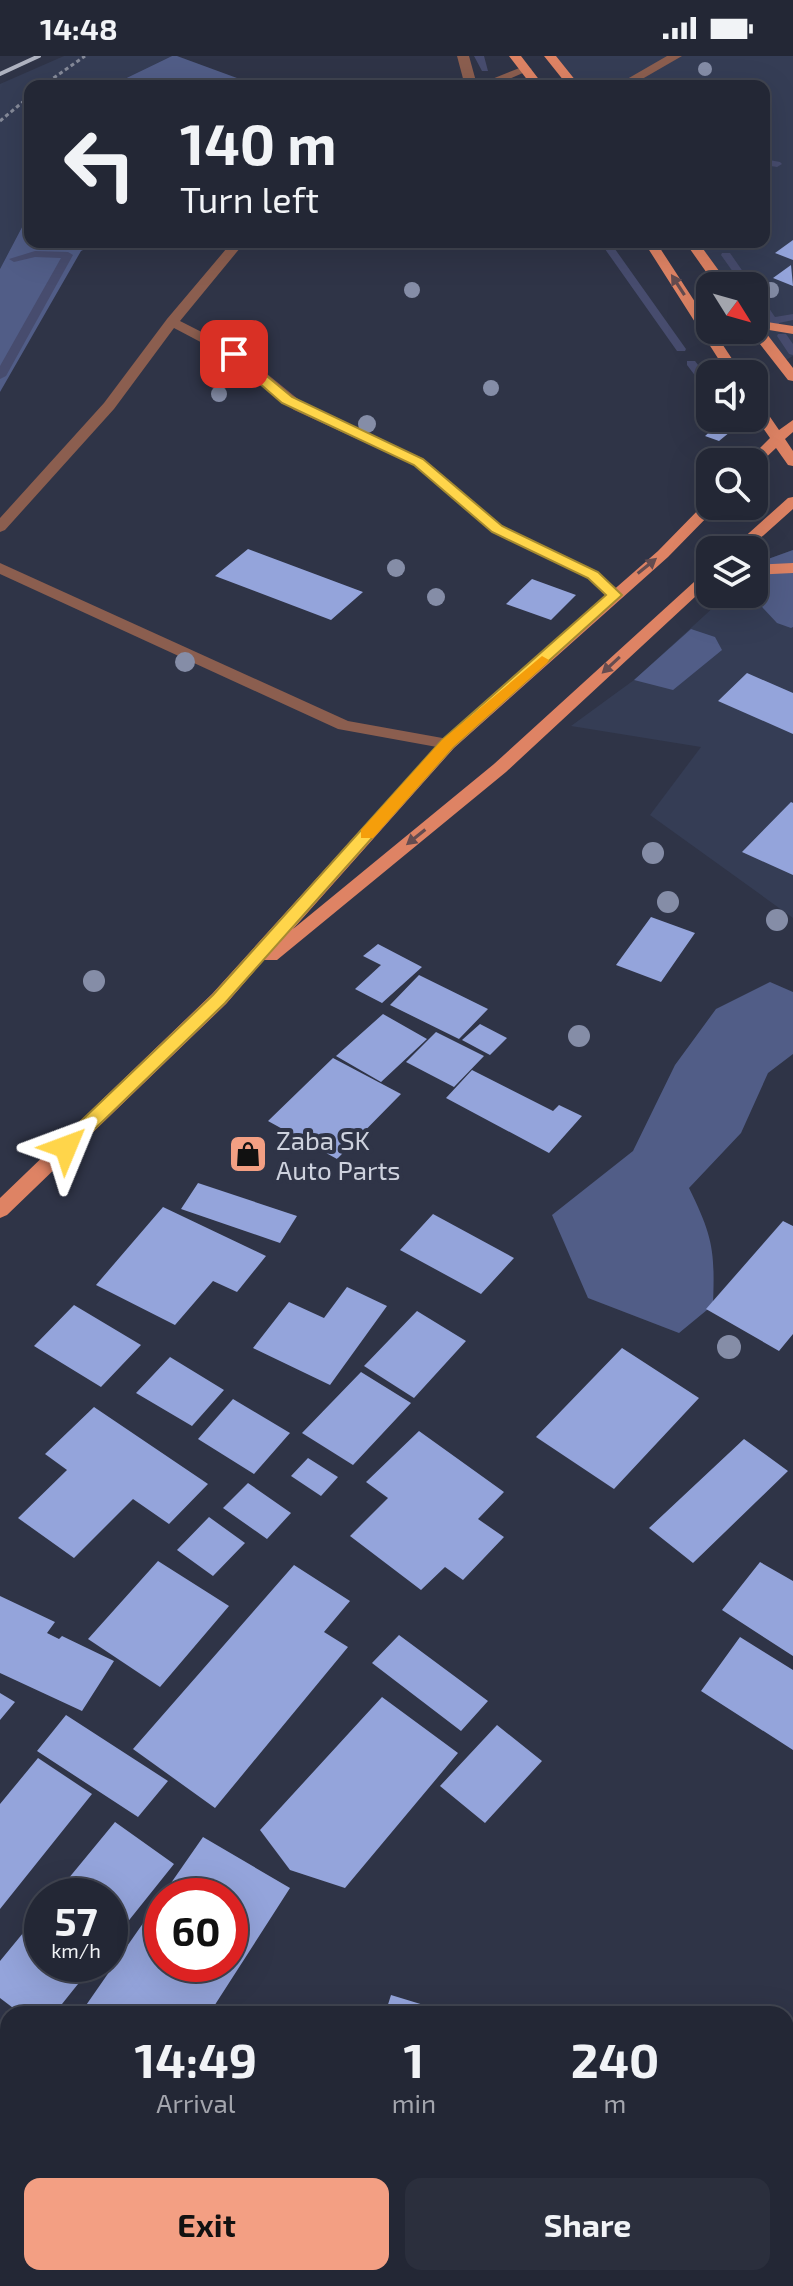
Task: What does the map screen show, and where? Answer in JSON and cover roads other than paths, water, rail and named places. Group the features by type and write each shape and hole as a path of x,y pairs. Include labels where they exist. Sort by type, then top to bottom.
{"main road":[{"path":"515,56 534,80"},
{"path":"550,56 569,80"},
{"path":"654,248 726,360"},
{"path":"695,248 713,272"},
{"path":"768,327 793,330"},
{"path":"768,344 793,377"},
{"path":"767,448 793,424"},
{"path":"768,426 793,462"},
{"path":"754,536 793,501"},
{"path":"0,1210 219,999 448,744 663,554 696,520"},
{"path":"768,569 793,568"},
{"path":"219,999 500,768 696,588"}],"street":[{"path":"463,56 469,80"},
{"path":"632,80 676,56"},
{"path":"498,80 526,69"},
{"path":"0,527 109,406 172,322 234,248"},
{"path":"172,322 234,354 299,407 419,462 497,529 593,575 614,595"},
{"path":"0,568 344,725 448,744"}],"waterway":[{"path":"479,56 485,69"},
{"path":"770,163 777,164"},
{"path":"609,248 681,349"},
{"path":"0,376 68,255 35,254 14,259"},
{"path":"726,255 738,272"},
{"path":"768,315 772,321"},
{"path":"772,321 793,317"},
{"path":"772,321 775,325"},
{"path":"782,336 793,352"},
{"path":"691,363 696,370"}],"railway":[{"path":"0,74 39,56"}],"place":[{"name":"Zaba SK Auto Parts","path":"248,1154"}]}
